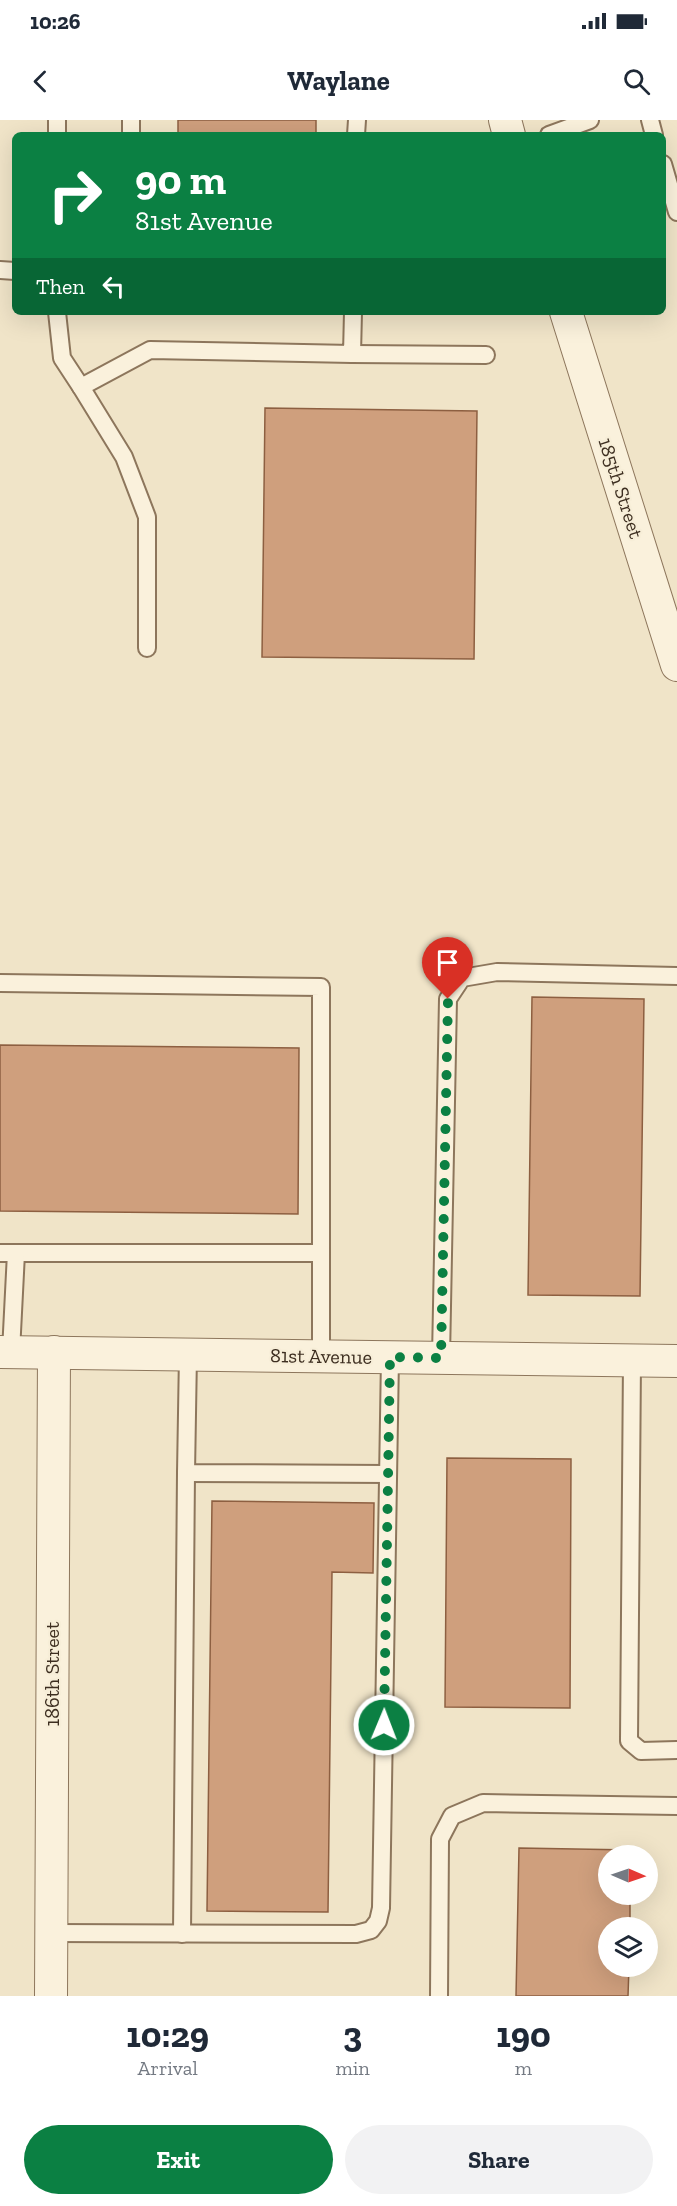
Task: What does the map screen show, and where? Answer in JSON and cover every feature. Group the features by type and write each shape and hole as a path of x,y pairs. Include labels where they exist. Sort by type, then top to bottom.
{"street":[{"name":"185th Street","path":"567,315 677,665"},
{"name":"81st Avenue","path":"6,1352 677,1361"},
{"name":"186th Street","path":"51,1996 54,1352"}],"lane":[{"path":"557,132 590,120"},
{"path":"666,174 677,212"},
{"path":"57,315 62,358 124,457 147,518 147,648"},
{"path":"352,354 353,315"},
{"path":"81,387 150,350 486,355"},
{"path":"441,1358 448,999 462,978 496,972 677,976"},
{"path":"0,983 321,987 321,1356"},
{"path":"6,1352 8,1253 321,1253"},
{"path":"182,1934 188,1354"},
{"path":"51,1933 356,1934 371,1930 378,1921 381,1908 390,1357"},
{"path":"632,1360 628,1740 641,1752 677,1750"},
{"path":"186,1473 388,1474"},
{"path":"439,1996 440,1839 452,1816 483,1803 677,1806"}],"building":[{"path":"178,120 316,120 316,132 178,132"},
{"path":"265,408 477,411 474,659 262,657"},
{"path":"532,997 644,999 640,1296 528,1295"},
{"path":"0,1045 299,1048 298,1214 0,1211"},
{"path":"447,1458 571,1459 570,1708 445,1707"},
{"path":"212,1501 374,1503 373,1573 332,1572 328,1912 207,1911"},
{"path":"519,1848 598,1849 598,1905 630,1905 630,1917 598,1917 598,1977 629,1977 628,1996 516,1996"}],"route":[{"path":"384,1725 390,1357 441,1358 448,999"}]}
